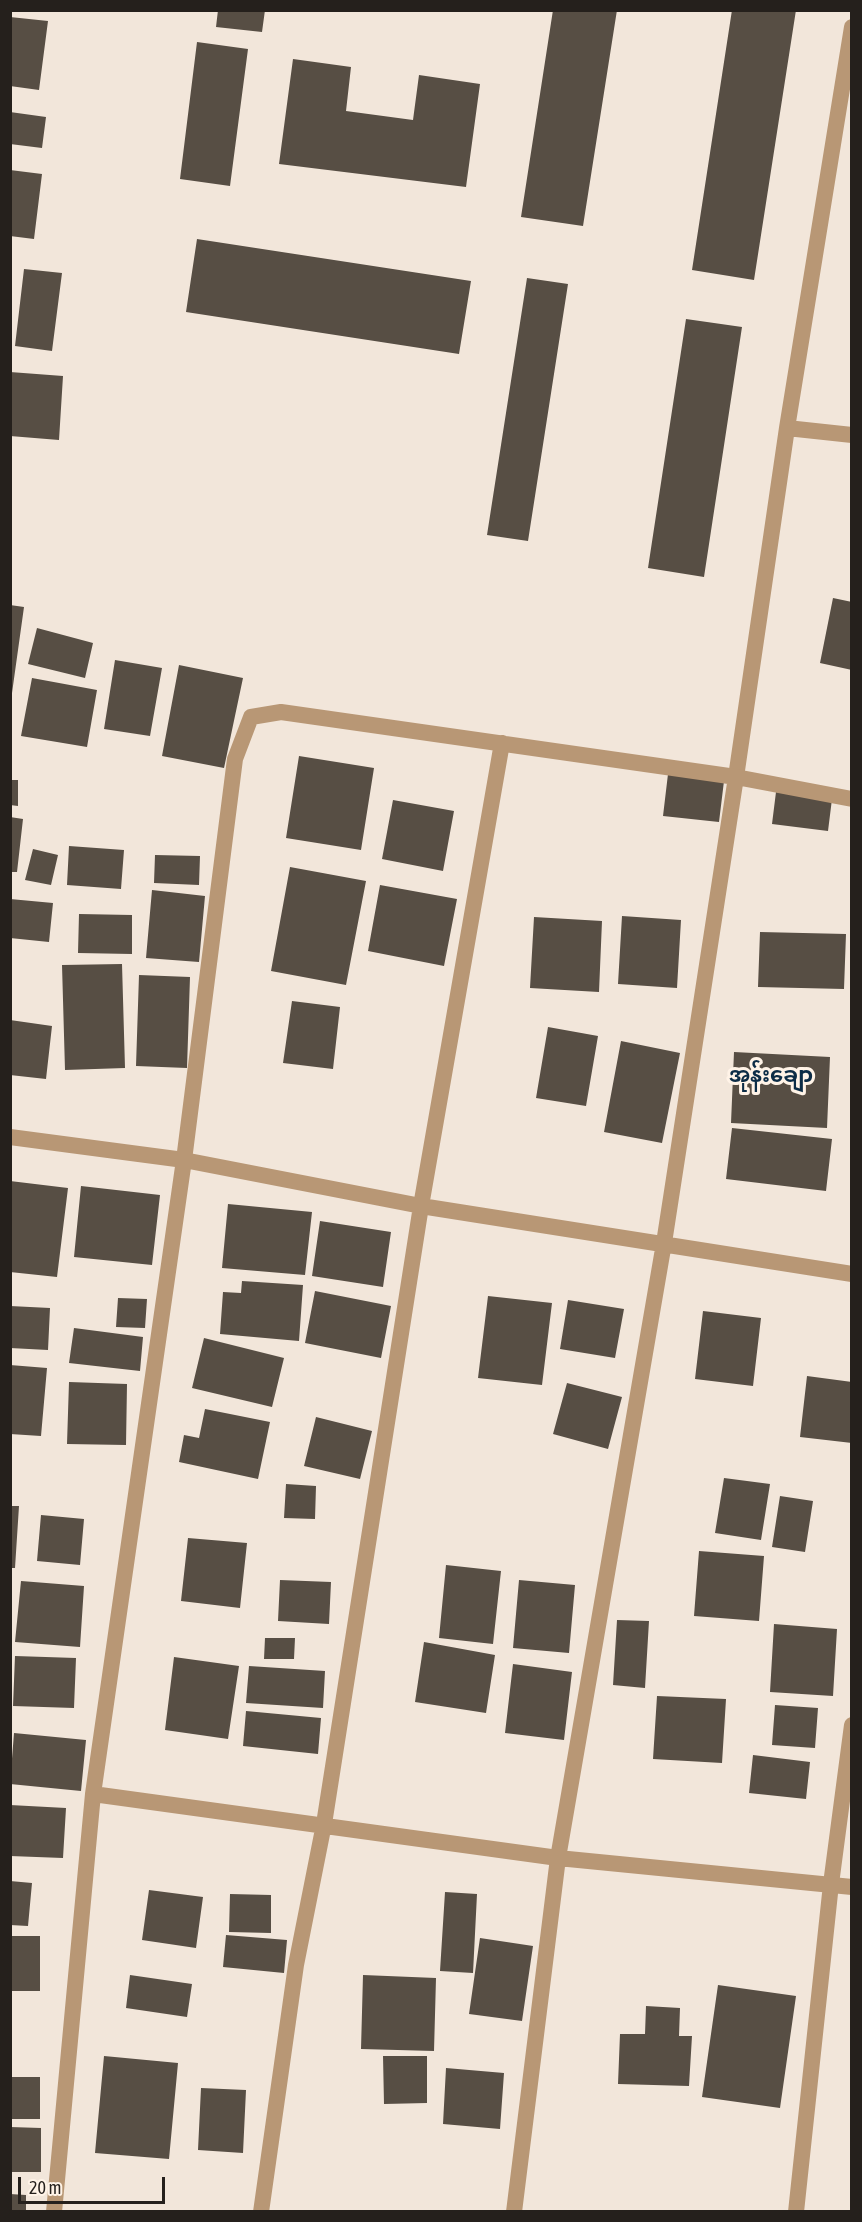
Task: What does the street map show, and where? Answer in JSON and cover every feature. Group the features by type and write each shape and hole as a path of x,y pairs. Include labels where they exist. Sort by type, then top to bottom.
{"street":[{"path":"514,2211 558,1858 664,1243 787,428 852,27"},
{"path":"787,428 852,435"},
{"path":"54,2211 93,1794 184,1160 235,759 251,717 281,712 736,777 852,799"},
{"path":"261,2211 296,1965 324,1824 421,1206 502,743"},
{"path":"10,1137 184,1160 421,1206 852,1274"},
{"path":"796,2211 831,1884 852,1725"},
{"path":"93,1794 558,1858 852,1887"}],"building":[{"path":"218,10 265,10 262,32 216,27"},
{"path":"553,10 617,10 583,226 521,217"},
{"path":"732,10 796,10 754,280 692,270"},
{"path":"10,17 48,21 39,90 10,86"},
{"path":"197,42 248,49 230,186 180,179"},
{"path":"293,59 351,67 346,111 413,120 419,75 480,84 466,187 279,164"},
{"path":"10,112 46,117 42,148 10,144"},
{"path":"10,170 42,174 34,239 10,236"},
{"path":"197,239 471,281 459,354 186,312"},
{"path":"24,269 62,273 52,351 15,346"},
{"path":"527,278 568,284 528,541 487,535"},
{"path":"686,319 742,327 704,577 648,568"},
{"path":"10,372 63,376 59,440 10,436"},
{"path":"833,598 852,602 852,670 820,663"},
{"path":"10,605 24,607 12,693 10,693"},
{"path":"37,628 93,643 85,678 28,664"},
{"path":"115,660 162,668 150,736 104,729"},
{"path":"179,665 243,678 224,768 162,756"},
{"path":"32,678 97,690 87,747 21,736"},
{"path":"299,756 374,768 361,850 286,838"},
{"path":"668,774 724,781 719,822 663,816"},
{"path":"10,780 18,780 18,806 10,805"},
{"path":"776,792 832,799 828,831 772,824"},
{"path":"393,800 454,811 443,871 382,859"},
{"path":"10,817 23,819 17,872 10,872"},
{"path":"69,846 124,850 121,889 67,885"},
{"path":"33,849 58,855 51,885 25,880"},
{"path":"155,855 200,856 199,885 154,883"},
{"path":"290,867 366,881 346,985 271,971"},
{"path":"380,885 457,899 444,966 368,951"},
{"path":"152,890 205,896 199,962 146,958"},
{"path":"10,899 53,903 49,942 10,938"},
{"path":"79,914 132,915 132,954 78,953"},
{"path":"622,916 681,920 677,988 618,984"},
{"path":"534,917 602,921 599,992 530,988"},
{"path":"760,932 846,934 844,989 758,987"},
{"path":"122,964 125,1068 65,1070 62,965"},
{"path":"139,975 190,977 187,1068 136,1066"},
{"path":"292,1001 340,1007 333,1069 283,1063"},
{"path":"10,1020 52,1026 46,1079 10,1075"},
{"path":"548,1027 598,1036 586,1106 536,1098"},
{"path":"621,1041 680,1053 662,1143 604,1132"},
{"path":"734,1052 830,1057 827,1128 731,1123"},
{"path":"732,1128 832,1139 826,1191 726,1179"},
{"path":"10,1181 68,1188 57,1277 10,1272"},
{"path":"81,1186 160,1195 152,1265 74,1257"},
{"path":"228,1204 312,1212 305,1275 222,1268"},
{"path":"320,1221 391,1232 383,1287 312,1276"},
{"path":"242,1281 303,1285 299,1341 220,1334 223,1292 241,1293"},
{"path":"315,1291 391,1306 381,1358 305,1343"},
{"path":"488,1296 552,1303 542,1385 478,1378"},
{"path":"118,1298 147,1299 145,1328 116,1327"},
{"path":"568,1300 624,1309 615,1358 560,1349"},
{"path":"10,1306 50,1308 48,1350 10,1348"},
{"path":"703,1311 761,1318 753,1386 695,1379"},
{"path":"74,1328 143,1337 140,1371 69,1363"},
{"path":"204,1338 284,1358 272,1407 192,1388"},
{"path":"10,1365 47,1368 41,1436 10,1434"},
{"path":"807,1376 852,1382 852,1443 800,1437"},
{"path":"69,1382 127,1384 126,1445 67,1444"},
{"path":"567,1383 622,1397 608,1449 553,1434"},
{"path":"205,1409 270,1422 258,1479 179,1462 184,1435 199,1438"},
{"path":"316,1417 372,1431 360,1479 304,1466"},
{"path":"724,1478 770,1484 761,1540 715,1533"},
{"path":"286,1484 316,1486 315,1519 284,1518"},
{"path":"780,1496 813,1501 805,1552 772,1547"},
{"path":"10,1506 19,1506 15,1568 10,1568"},
{"path":"41,1515 84,1519 80,1565 37,1561"},
{"path":"188,1538 247,1543 240,1608 181,1601"},
{"path":"699,1551 764,1556 759,1621 694,1616"},
{"path":"446,1565 501,1571 493,1644 439,1638"},
{"path":"280,1580 331,1582 329,1624 278,1621"},
{"path":"519,1580 575,1585 569,1653 513,1648"},
{"path":"21,1581 84,1586 80,1647 15,1642"},
{"path":"617,1620 649,1621 645,1688 613,1685"},
{"path":"774,1624 837,1629 833,1696 770,1692"},
{"path":"265,1638 295,1638 294,1659 264,1659"},
{"path":"424,1642 495,1655 486,1713 415,1702"},
{"path":"15,1656 76,1658 74,1708 13,1706"},
{"path":"174,1657 239,1666 228,1739 165,1730"},
{"path":"513,1664 572,1672 564,1740 505,1733"},
{"path":"249,1666 325,1671 323,1708 246,1703"},
{"path":"657,1696 726,1699 722,1763 653,1759"},
{"path":"775,1705 818,1708 815,1748 772,1745"},
{"path":"246,1711 321,1718 318,1754 243,1746"},
{"path":"14,1733 86,1740 81,1791 10,1784"},
{"path":"753,1755 810,1762 806,1799 749,1793"},
{"path":"10,1805 66,1808 63,1858 10,1856"},
{"path":"10,1881 32,1883 28,1926 10,1925"},
{"path":"149,1890 203,1897 196,1948 142,1940"},
{"path":"445,1892 477,1894 473,1973 440,1971"},
{"path":"230,1894 271,1895 271,1933 229,1932"},
{"path":"226,1935 287,1940 284,1973 223,1967"},
{"path":"10,1936 40,1936 40,1991 10,1991"},
{"path":"480,1938 533,1946 522,2021 469,2014"},
{"path":"130,1975 192,1984 187,2017 126,2008"},
{"path":"363,1975 436,1978 434,2051 361,2049"},
{"path":"718,1985 796,1996 780,2108 702,2097"},
{"path":"646,2006 680,2008 679,2036 692,2036 689,2086 618,2084 620,2034 645,2034"},
{"path":"104,2056 178,2063 169,2159 95,2153"},
{"path":"383,2056 427,2056 427,2103 384,2104"},
{"path":"446,2068 504,2073 500,2129 443,2124"},
{"path":"10,2077 40,2077 40,2119 10,2119"},
{"path":"201,2088 246,2090 243,2153 198,2150"},
{"path":"10,2127 41,2128 41,2172 10,2172"},
{"path":"10,2194 26,2195 26,2212 10,2212"}],"district":[{"name":"အုန်းချော","path":"771,1075"}]}
